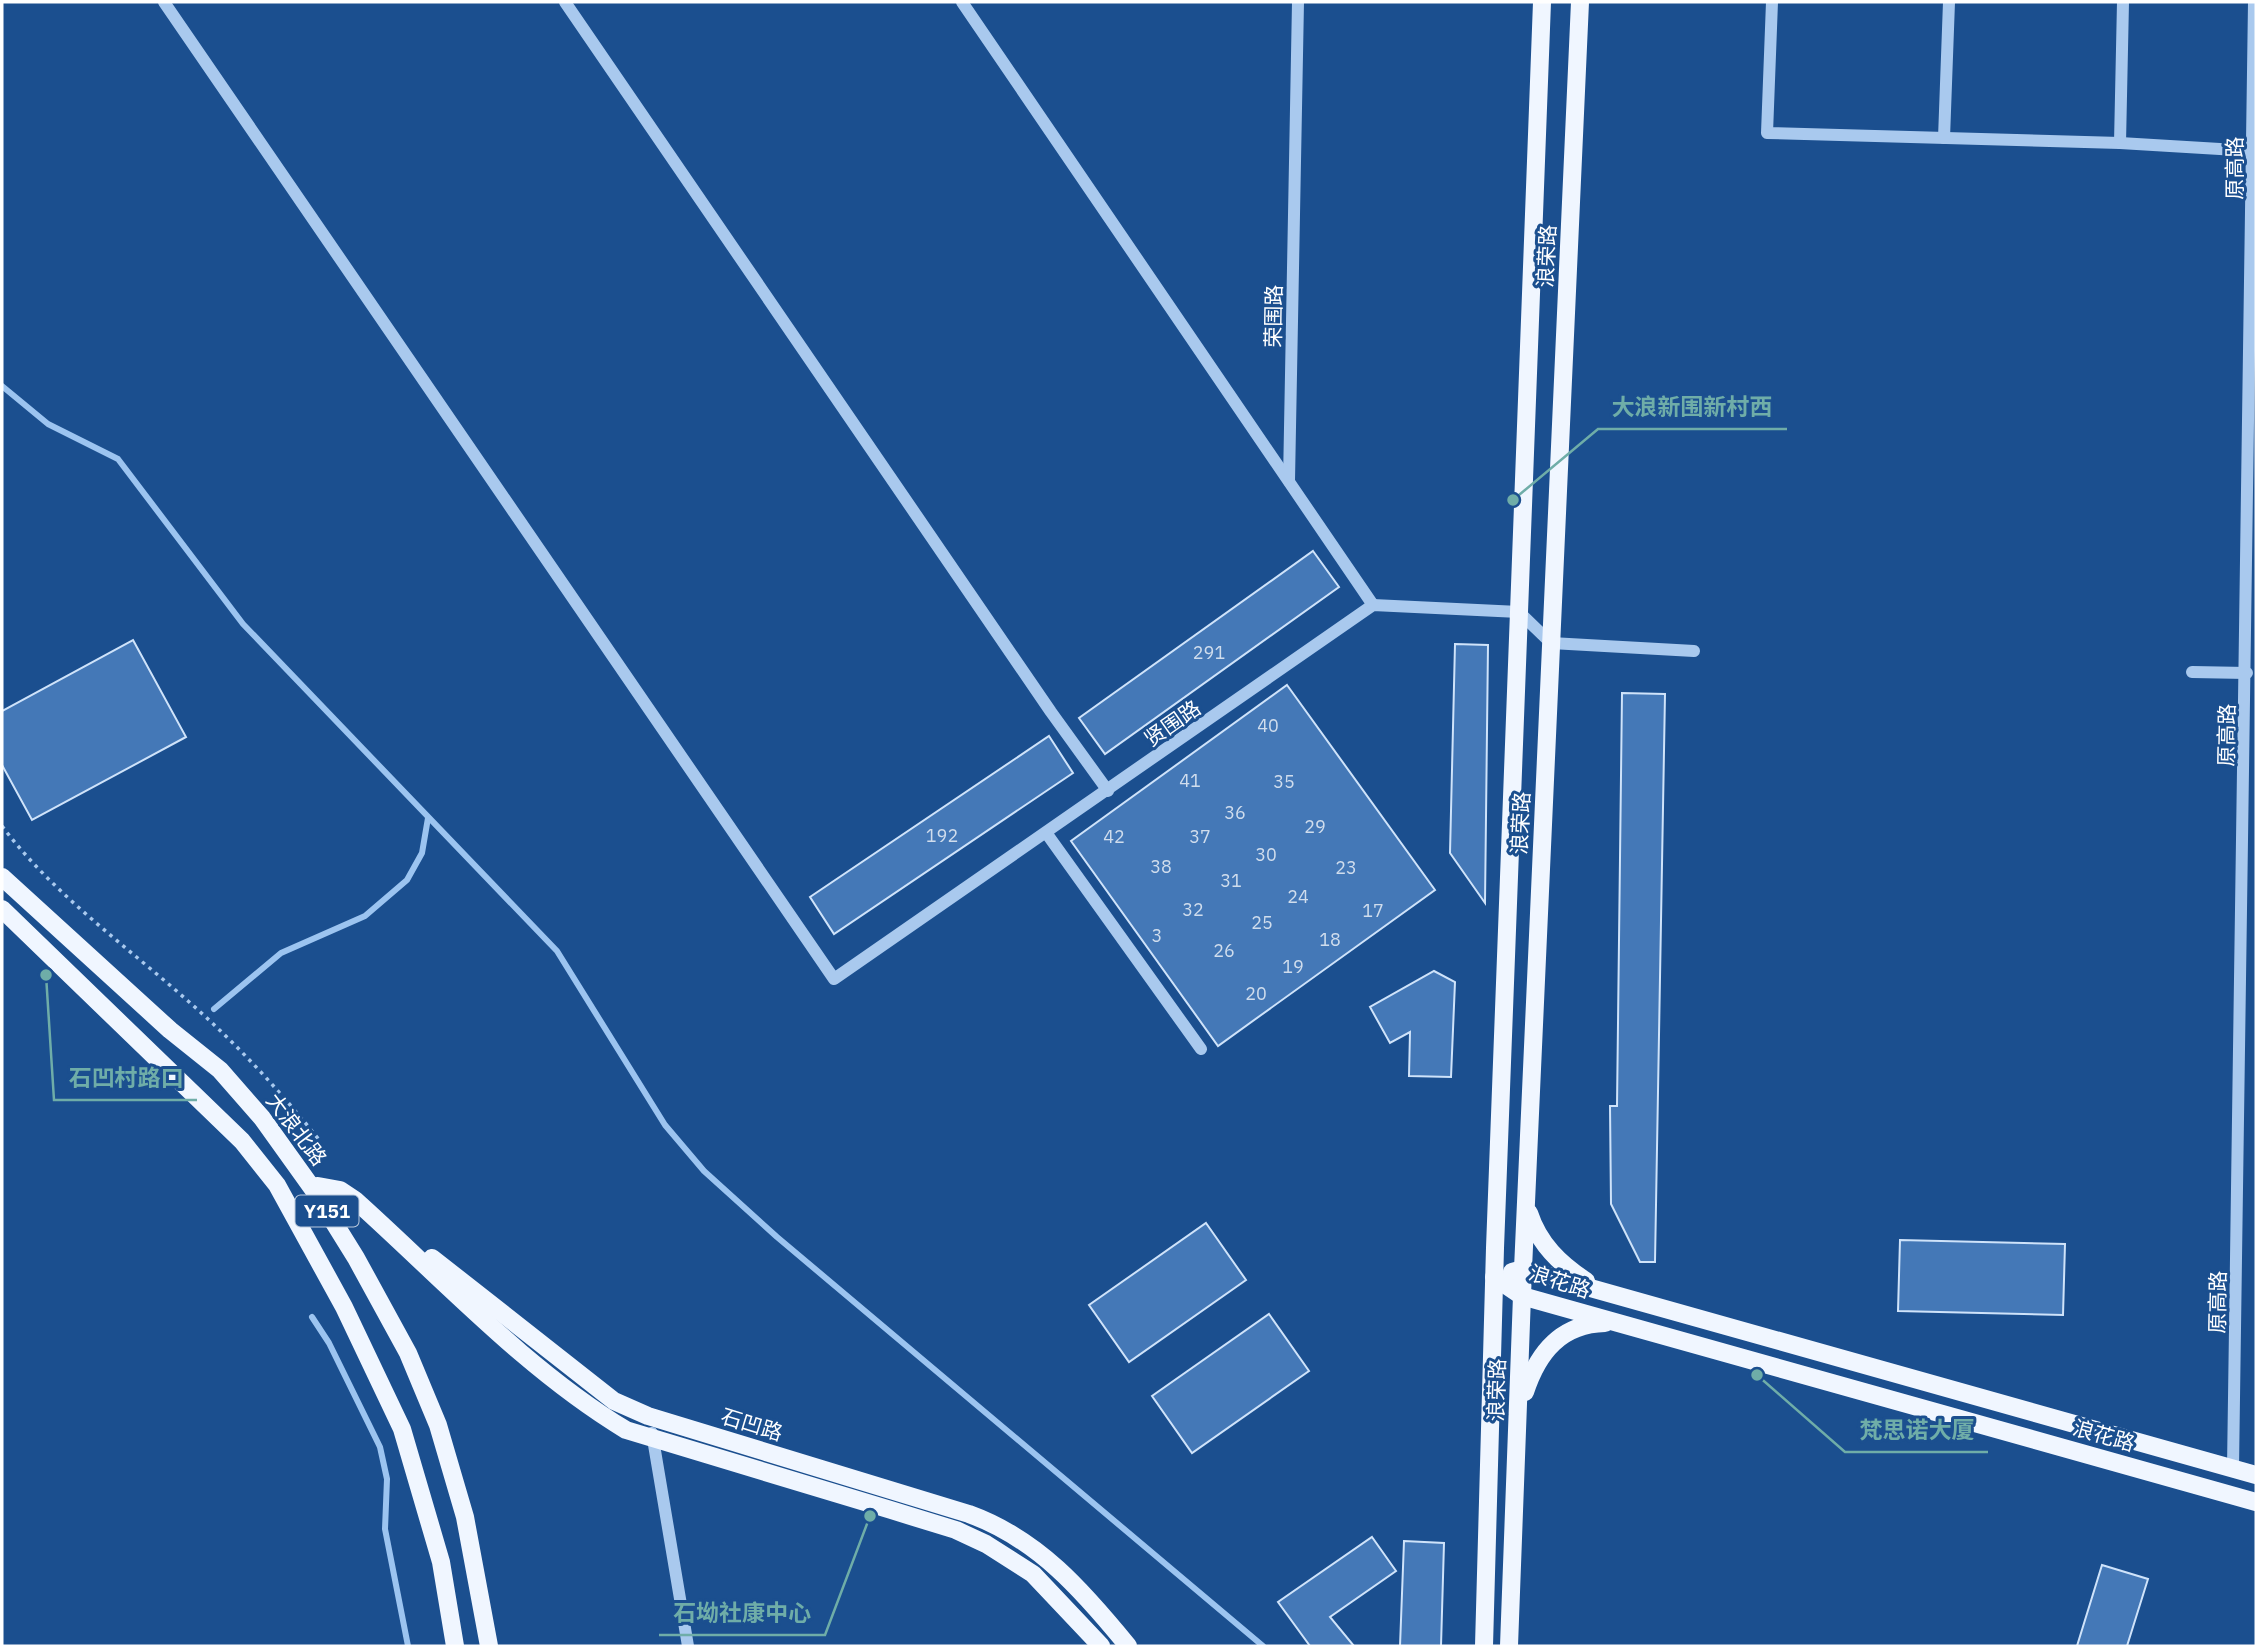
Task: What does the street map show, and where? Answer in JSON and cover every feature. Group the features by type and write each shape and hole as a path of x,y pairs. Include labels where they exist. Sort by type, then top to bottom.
{"main road":[{"name":"浪荣路","path":"1484,1646 1494,1277 1542,2"},
{"name":"浪荣路","path":"1509,1646 1523,1269 1580,2"},
{"name":"大浪北路","path":"2,877 170,1030 220,1070 262,1118 315,1192 386,1311 408,1353 438,1424 464,1517 489,1646"},
{"name":"Y151","path":"2,909 243,1141 277,1185 344,1307 402,1429 441,1562 455,1646"},
{"name":"石凹路","path":"315,1192 318,1186 340,1190 520,1325 598,1391 648,1416 993,1522 1054,1564 1080,1588 1128,1646"},
{"path":"1526,1202 1535,1230 1547,1249 1574,1273 1611,1293"},
{"name":"石凹路","path":"372,1215 510,1340 582,1400 626,1430 904,1514 986,1544 1033,1574 1101,1646"},
{"name":"浪花路","path":"1494,1277 1523,1269 2256,1475"},
{"name":"浪花路","path":"1494,1277 1522,1296 2256,1502"},
{"path":"1518,1412 1539,1359 1558,1336 1591,1323 1615,1322"}],"street":[{"name":"贤围路","path":"164,2 834,979 1047,834 1373,605"},
{"path":"565,2 1051,712 1108,791"},
{"path":"962,2 1373,605 1519,612 1551,643 1694,651"},
{"name":"荣围路","path":"1289,482 1298,2"},
{"path":"1772,2 1767,133 2120,143 2253,151"},
{"path":"1944,138 1949,2"},
{"path":"2120,143 2123,2"},
{"name":"原高路","path":"2233,1468 2255,174 2254,2"},
{"path":"2192,672 2247,673"},
{"path":"1047,834 1201,1049"},
{"path":"648,1416 688,1646"}],"path":[{"path":"2,825 55,886 233,1044 282,1093 320,1141"}],"building":[{"path":"1313,551 1339,587 1105,754 1079,718"},
{"path":"133,640 186,737 32,820 2,765 2,711"},
{"path":"1455,644 1488,645 1485,903 1450,853"},
{"path":"1287,685 1435,890 1218,1046 1071,841"},
{"path":"1622,693 1665,694 1655,1262 1640,1262 1611,1204 1610,1106 1617,1106"},
{"path":"1049,736 1073,773 834,934 810,897"},
{"path":"1434,971 1455,982 1451,1077 1409,1076 1410,1032 1390,1043 1370,1007"},
{"path":"1206,1223 1246,1280 1129,1362 1089,1305"},
{"path":"1900,1240 2065,1244 2063,1315 1898,1311"},
{"path":"1269,1314 1309,1371 1192,1453 1152,1396"},
{"path":"1372,1537 1396,1571 1330,1617 1354,1646 1310,1646 1278,1602"},
{"path":"1404,1541 1444,1543 1441,1646 1400,1646"},
{"path":"2102,1565 2148,1579 2127,1646 2077,1646"}],"waterway":[{"path":"2,386 48,424 118,459 243,624 557,951 665,1125 704,1171 777,1237 1263,1646"},
{"path":"214,1009 281,953 365,916 407,880 422,853 428,818"},
{"path":"312,1317 329,1343 380,1447 387,1479 385,1529 408,1646"}],"place":[{"name":"大浪新围新村西","path":"1513,500"},
{"name":"石凹村路口","path":"46,975"},
{"name":"梵思诺大厦","path":"1757,1375"},
{"name":"石坳社康中心","path":"870,1516"}]}
